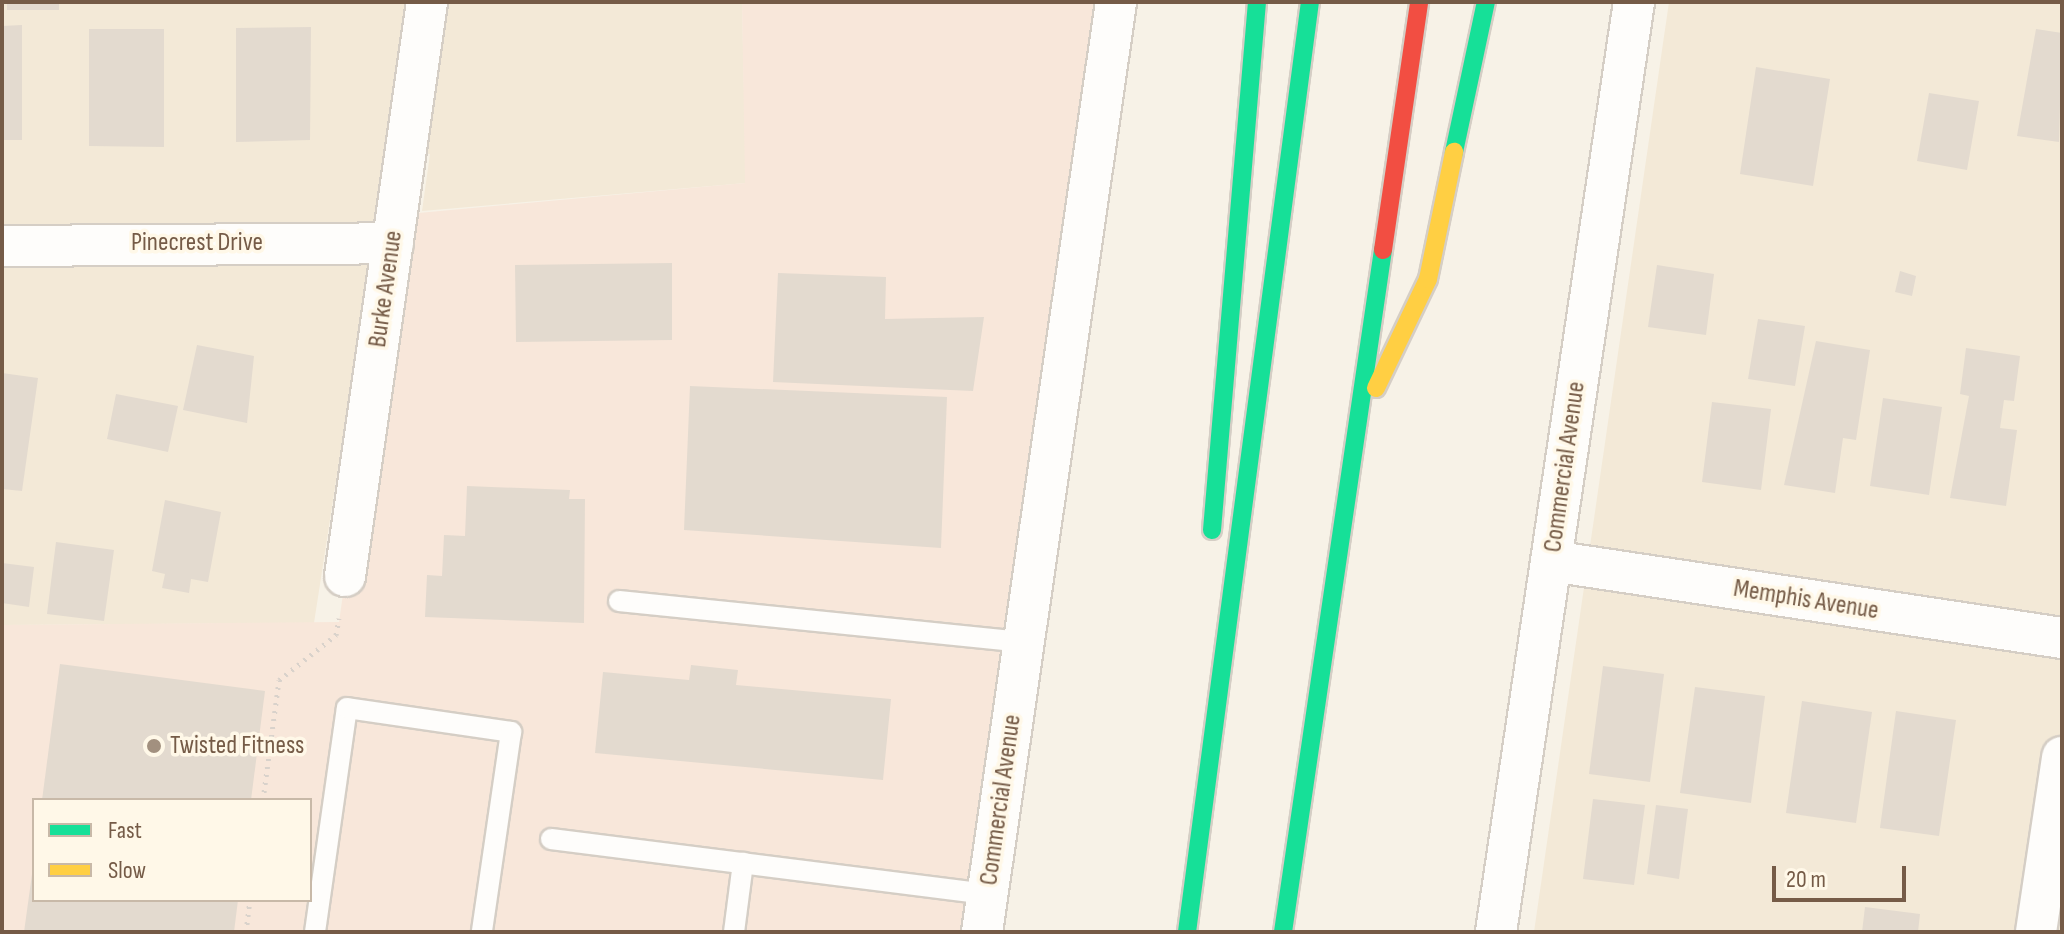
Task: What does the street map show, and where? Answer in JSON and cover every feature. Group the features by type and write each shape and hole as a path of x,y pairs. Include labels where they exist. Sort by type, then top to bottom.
{"highway":[{"path":"1210,554 1257,2"},
{"path":"1187,932 1310,2"},
{"path":"1283,932 1419,2"},
{"path":"1357,427 1428,279 1486,2"},
{"path":"1177,932 1200,664"}],"street":[{"name":"Burke Avenue","path":"345,576 427,2"},
{"name":"Commercial Avenue","path":"984,913 1116,2"},
{"name":"Commercial Avenue","path":"1496,932 1634,2"},
{"name":"Pinecrest Drive","path":"2,246 393,243"},
{"name":"Memphis Avenue","path":"1551,561 2062,638"},
{"path":"2036,932 2062,757"}],"lane":[{"path":"619,601 1024,642"},
{"path":"315,932 347,708 511,732 482,932"},
{"path":"551,839 743,863 984,913"},
{"path":"734,932 743,863"}],"path":[{"path":"263,798 279,680 336,635 345,576"},
{"path":"246,932 250,902"}],"shaded area":[{"path":"2,2 742,2 746,183 422,211 430,154 387,151 314,623 2,625"},
{"path":"742,2 1116,2 982,932 2,932 2,625 339,622 397,215 745,183"},
{"path":"1669,2 2062,2 2062,932 1534,932"}],"building":[{"path":"7,2 59,2 59,10 7,10"},
{"path":"22,25 22,140 2,140 2,26"},
{"path":"311,27 310,140 236,142 236,28"},
{"path":"89,29 164,29 164,147 89,146"},
{"path":"2036,29 2062,33 2059,142 2017,136"},
{"path":"1756,67 1830,79 1813,186 1740,174"},
{"path":"1929,93 1979,101 1967,170 1917,161"},
{"path":"672,263 672,340 516,342 515,265"},
{"path":"1657,265 1714,274 1706,335 1648,327"},
{"path":"1900,271 1916,276 1912,296 1895,292"},
{"path":"778,273 886,277 885,319 984,317 973,391 773,382"},
{"path":"1758,319 1805,326 1795,386 1748,379"},
{"path":"1816,341 1870,350 1856,440 1843,438 1835,493 1784,485"},
{"path":"197,345 254,356 247,423 183,410"},
{"path":"1966,348 2020,356 2014,401 2004,400 2000,428 2017,430 2006,506 1950,498 1969,396 1960,394"},
{"path":"2,373 38,378 22,491 2,489"},
{"path":"690,386 947,397 941,548 684,530"},
{"path":"116,394 178,406 168,452 107,439"},
{"path":"1883,398 1942,407 1929,495 1870,486"},
{"path":"1712,402 1771,409 1761,490 1702,482"},
{"path":"467,486 570,490 569,499 585,499 584,623 425,617 427,575 442,576 444,535 465,536"},
{"path":"165,500 221,512 208,582 191,579 189,593 162,588 165,574 152,571"},
{"path":"56,542 114,550 104,621 47,614"},
{"path":"2,563 34,567 29,607 2,603"},
{"name":"Twisted Fitness","path":"60,664 265,691 251,798 42,798"},
{"path":"691,665 738,670 736,685 891,699 883,780 595,753 603,672 689,680"},
{"path":"1603,666 1664,674 1650,782 1589,774"},
{"path":"1695,687 1765,696 1751,803 1680,793"},
{"path":"1802,701 1872,712 1856,823 1786,813"},
{"path":"1896,711 1956,720 1939,836 1880,828"},
{"path":"1593,799 1645,805 1634,885 1583,879"},
{"path":"1656,805 1688,809 1679,879 1647,874"},
{"path":"32,874 32,902 238,902 234,932 24,932"},
{"path":"1865,907 1920,914 1918,932 1862,932"}],"traffic: fast":[{"path":"1212,530 1257,2"},
{"path":"1187,932 1310,2"},
{"path":"1454,152 1486,2"},
{"path":"1283,932 1383,250"}],"traffic: slow":[{"path":"1376,388 1428,279 1454,152"}],"traffic: jam":[{"path":"1383,250 1419,2"}],"place":[{"name":"Twisted Fitness","path":"154,746"}]}
